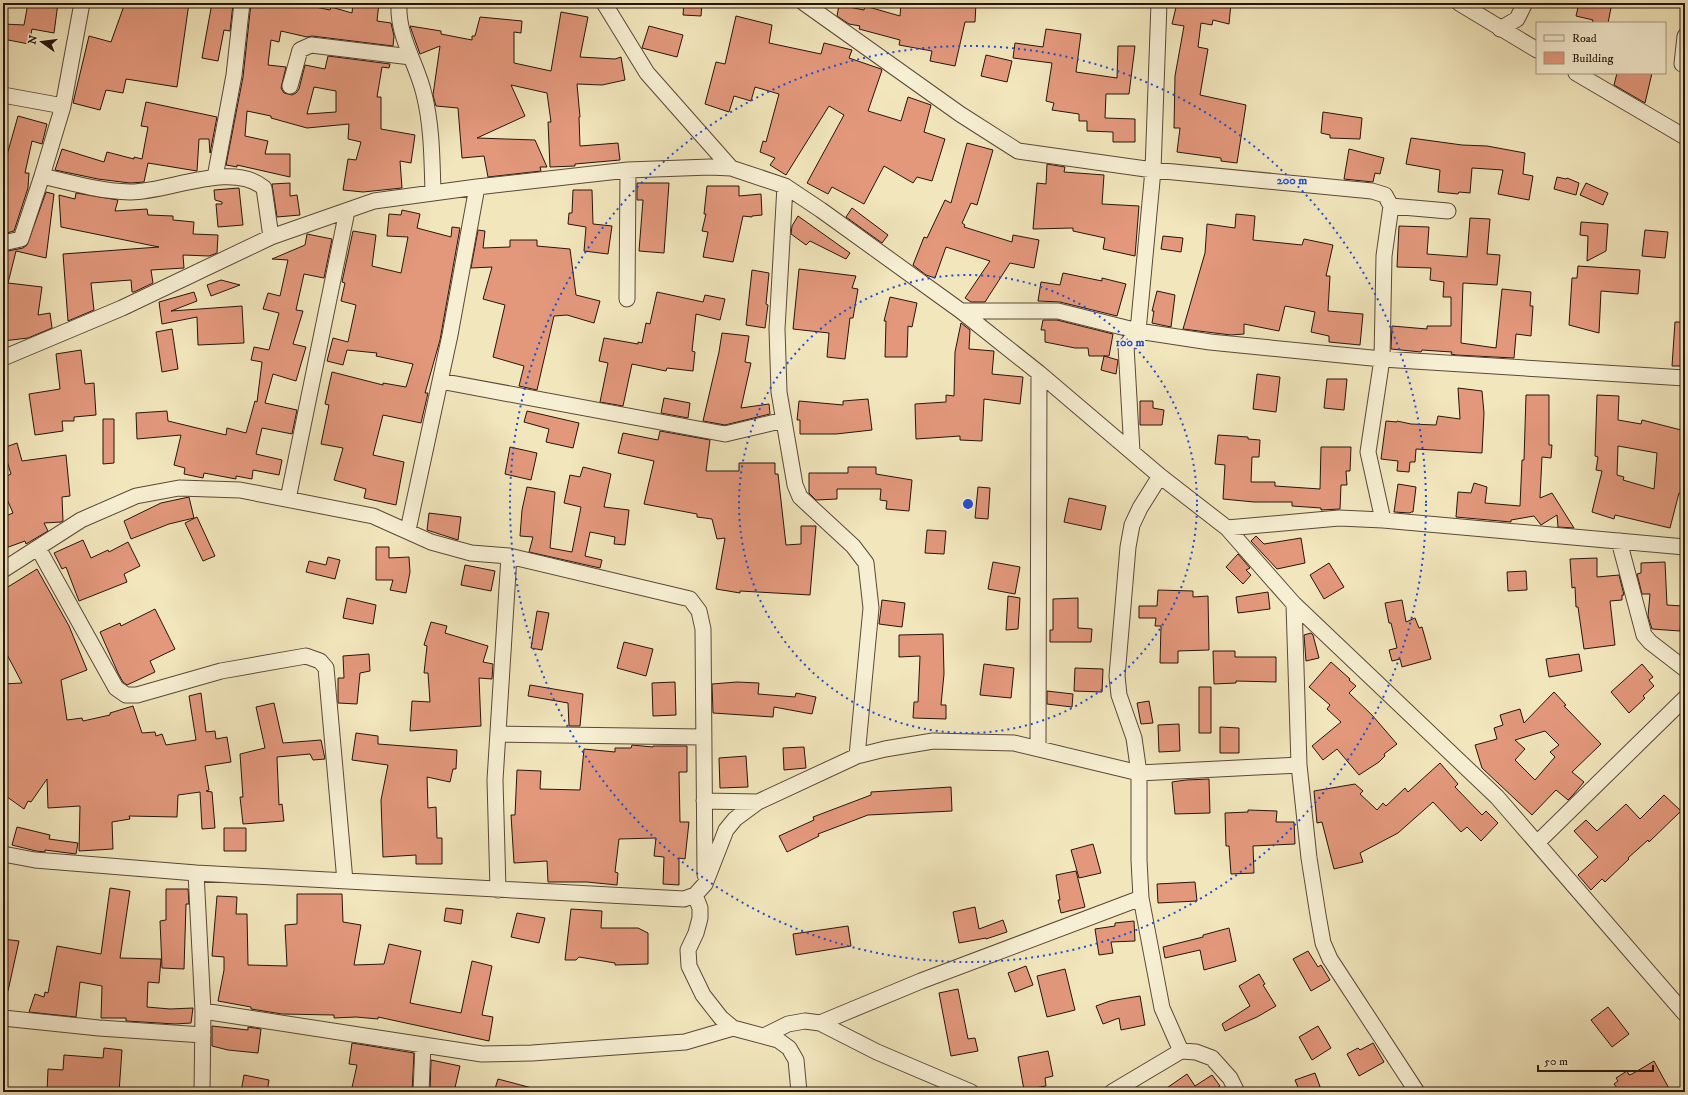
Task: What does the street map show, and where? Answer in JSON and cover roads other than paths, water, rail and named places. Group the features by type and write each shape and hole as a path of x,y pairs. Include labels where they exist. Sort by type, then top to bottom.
{"street":[{"path":"3,243 21,240 63,106 82,3"},
{"path":"215,177 234,75 242,3"},
{"path":"399,3 402,36 424,93 429,121 433,193"},
{"path":"604,3 647,73 731,168"},
{"path":"804,3 960,114 1018,151 1153,170 1372,191 1385,195 1391,206 1384,256 1382,359 1368,452 1383,520"},
{"path":"1132,452 1126,346 1138,331 1153,170 1159,3"},
{"path":"1459,3 1536,49"},
{"path":"1500,29 1517,19 1525,3"},
{"path":"1682,64 1685,36"},
{"path":"290,86 300,50 311,45 410,57"},
{"path":"1578,74 1685,137"},
{"path":"3,95 63,106"},
{"path":"3,358 122,308 271,237 374,201 477,187 628,170 710,167 731,168 785,186 821,210 961,311 1039,373 1160,476 1227,528 1294,604 1497,798 1685,1014"},
{"path":"626,299 628,170"},
{"path":"42,176 109,191 132,192 215,177 249,179 264,188 271,237"},
{"path":"785,186 777,329 779,392 795,485 800,497 853,546 866,563 871,608 857,756"},
{"path":"408,530 450,335 477,187"},
{"path":"1391,206 1448,210"},
{"path":"288,499 347,211"},
{"path":"961,311 1058,311 1138,331 1210,342 1382,359 1685,378"},
{"path":"1038,748 1039,373"},
{"path":"440,381 725,434 784,420"},
{"path":"1160,476 1140,508 1132,525 1128,547 1117,676 1119,695 1134,738 1139,773 1139,860 1141,898 1162,1008 1181,1051"},
{"path":"3,570 81,520 136,496 179,488 240,490 373,516 408,530 431,542 471,553 509,556 690,599 700,611 703,629 704,801 700,918 696,933 688,950 689,966 703,995 721,1018 733,1028 778,1040 789,1048 796,1060 799,1092"},
{"path":"1227,528 1339,518 1383,520 1685,547"},
{"path":"1618,541 1644,635 1650,642 1685,669"},
{"path":"38,548 116,688 126,695 137,695 221,671 306,656 320,661 326,668 345,881"},
{"path":"498,890 496,780 509,556"},
{"path":"1294,604 1299,764 1310,858 1323,943 1330,959 1417,1092"},
{"path":"1537,843 1685,698"},
{"path":"498,734 703,737"},
{"path":"3,854 34,860 196,873 684,899 700,889 726,830 735,819 758,802 857,756 885,749 933,741 1014,743 1139,773 1299,764"},
{"path":"704,801 758,802"},
{"path":"196,873 203,1010 202,1092"},
{"path":"820,1023 921,981 1141,898"},
{"path":"203,1010 482,1054 532,1053 685,1042 733,1028"},
{"path":"3,1018 98,1028 203,1035"},
{"path":"764,1036 788,1024 805,1021 820,1023 877,1052 971,1092"},
{"path":"421,1092 423,1045"},
{"path":"1112,1092 1181,1051 1196,1052 1212,1058 1230,1078 1236,1092"}]}
